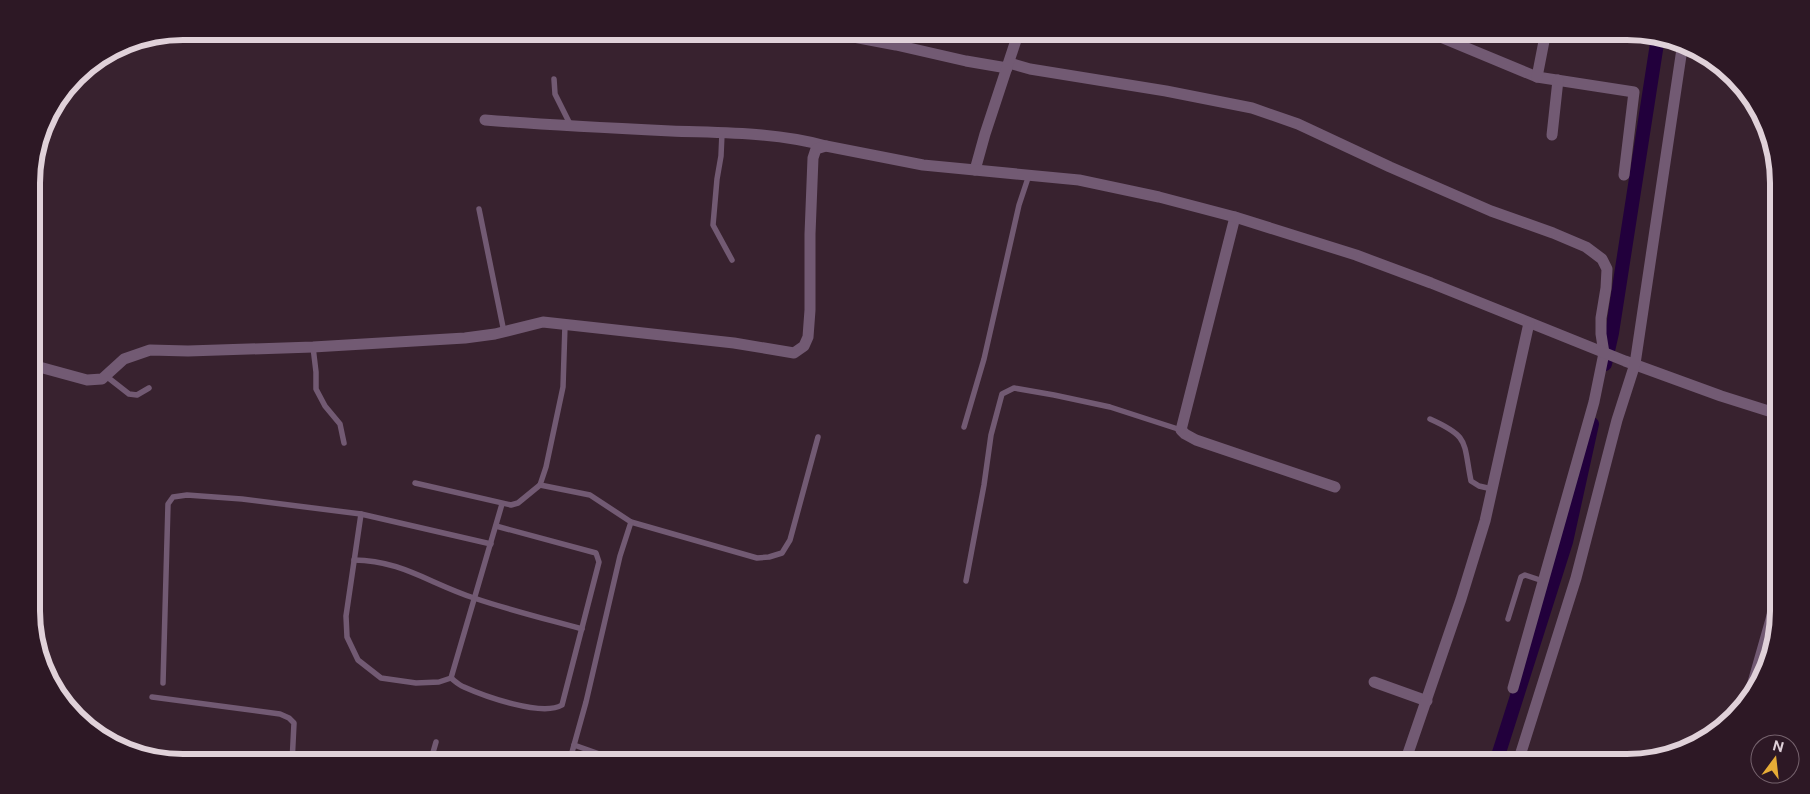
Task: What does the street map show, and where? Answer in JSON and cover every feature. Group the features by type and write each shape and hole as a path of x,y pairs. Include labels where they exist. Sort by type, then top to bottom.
{"street":[{"path":"870,40 966,61 1030,68 1252,108 1298,124 1491,211 1553,233 1586,248 1602,259 1607,270 1601,318 1601,334 1605,353 1594,402 1512,688"},
{"path":"975,170 1016,40"},
{"path":"1448,40 1537,77 1634,92 1624,175"},
{"path":"1537,77 1544,40"},
{"path":"1521,754 1576,578 1617,420 1630,362 1682,51"},
{"path":"1552,135 1558,80"},
{"path":"485,120 750,134 802,140 923,165 1079,180 1159,197 1235,217 1356,255 1605,353 1721,396 1770,411"},
{"path":"40,367 87,380 102,379 124,359 150,350 188,351 313,347 465,338 504,332 543,322 734,343 794,353 804,346 808,336 813,158 816,149 826,146"},
{"path":"1235,217 1181,430 1184,434 1196,440 1335,487"},
{"path":"1408,754 1485,521 1529,322"},
{"path":"1374,682 1427,701"}],"lane":[{"path":"554,79 555,94 572,126"},
{"path":"722,133 712,225 732,260"},
{"path":"964,427 984,359 1019,205 1029,176"},
{"path":"479,208 504,332"},
{"path":"415,483 511,505 518,503 540,485 546,467 563,387 566,325"},
{"path":"313,347 316,389 325,406 339,422 344,443"},
{"path":"106,376 129,394 137,396 149,388"},
{"path":"966,581 984,485 991,435 1002,394 1014,388 1054,395 1110,407 1181,430"},
{"path":"1430,419 1450,428 1462,439 1467,452 1470,481 1492,490"},
{"path":"540,485 590,495 631,522 758,558 769,557 782,553 790,540 818,437"},
{"path":"163,684 168,504 173,497 187,495 242,499 361,514 490,544"},
{"path":"451,678 502,504"},
{"path":"361,514 346,616 347,637 358,660 381,678 416,683 439,682 451,678"},
{"path":"572,754 620,556 631,522"},
{"path":"451,678 462,686 517,705 556,708 562,705 599,562 598,556 596,553 496,526"},
{"path":"354,560 380,562 407,569 444,588 474,599 582,629"},
{"path":"1508,619 1521,577 1525,575 1543,581"},
{"path":"1749,685 1770,613"},
{"path":"152,697 280,714 289,718 294,723 292,754"},
{"path":"433,754 436,742"},
{"path":"574,745 599,754"}],"waterway":[{"path":"1605,364 1612,333 1657,43"},
{"path":"1499,754 1566,542 1592,424"}]}
